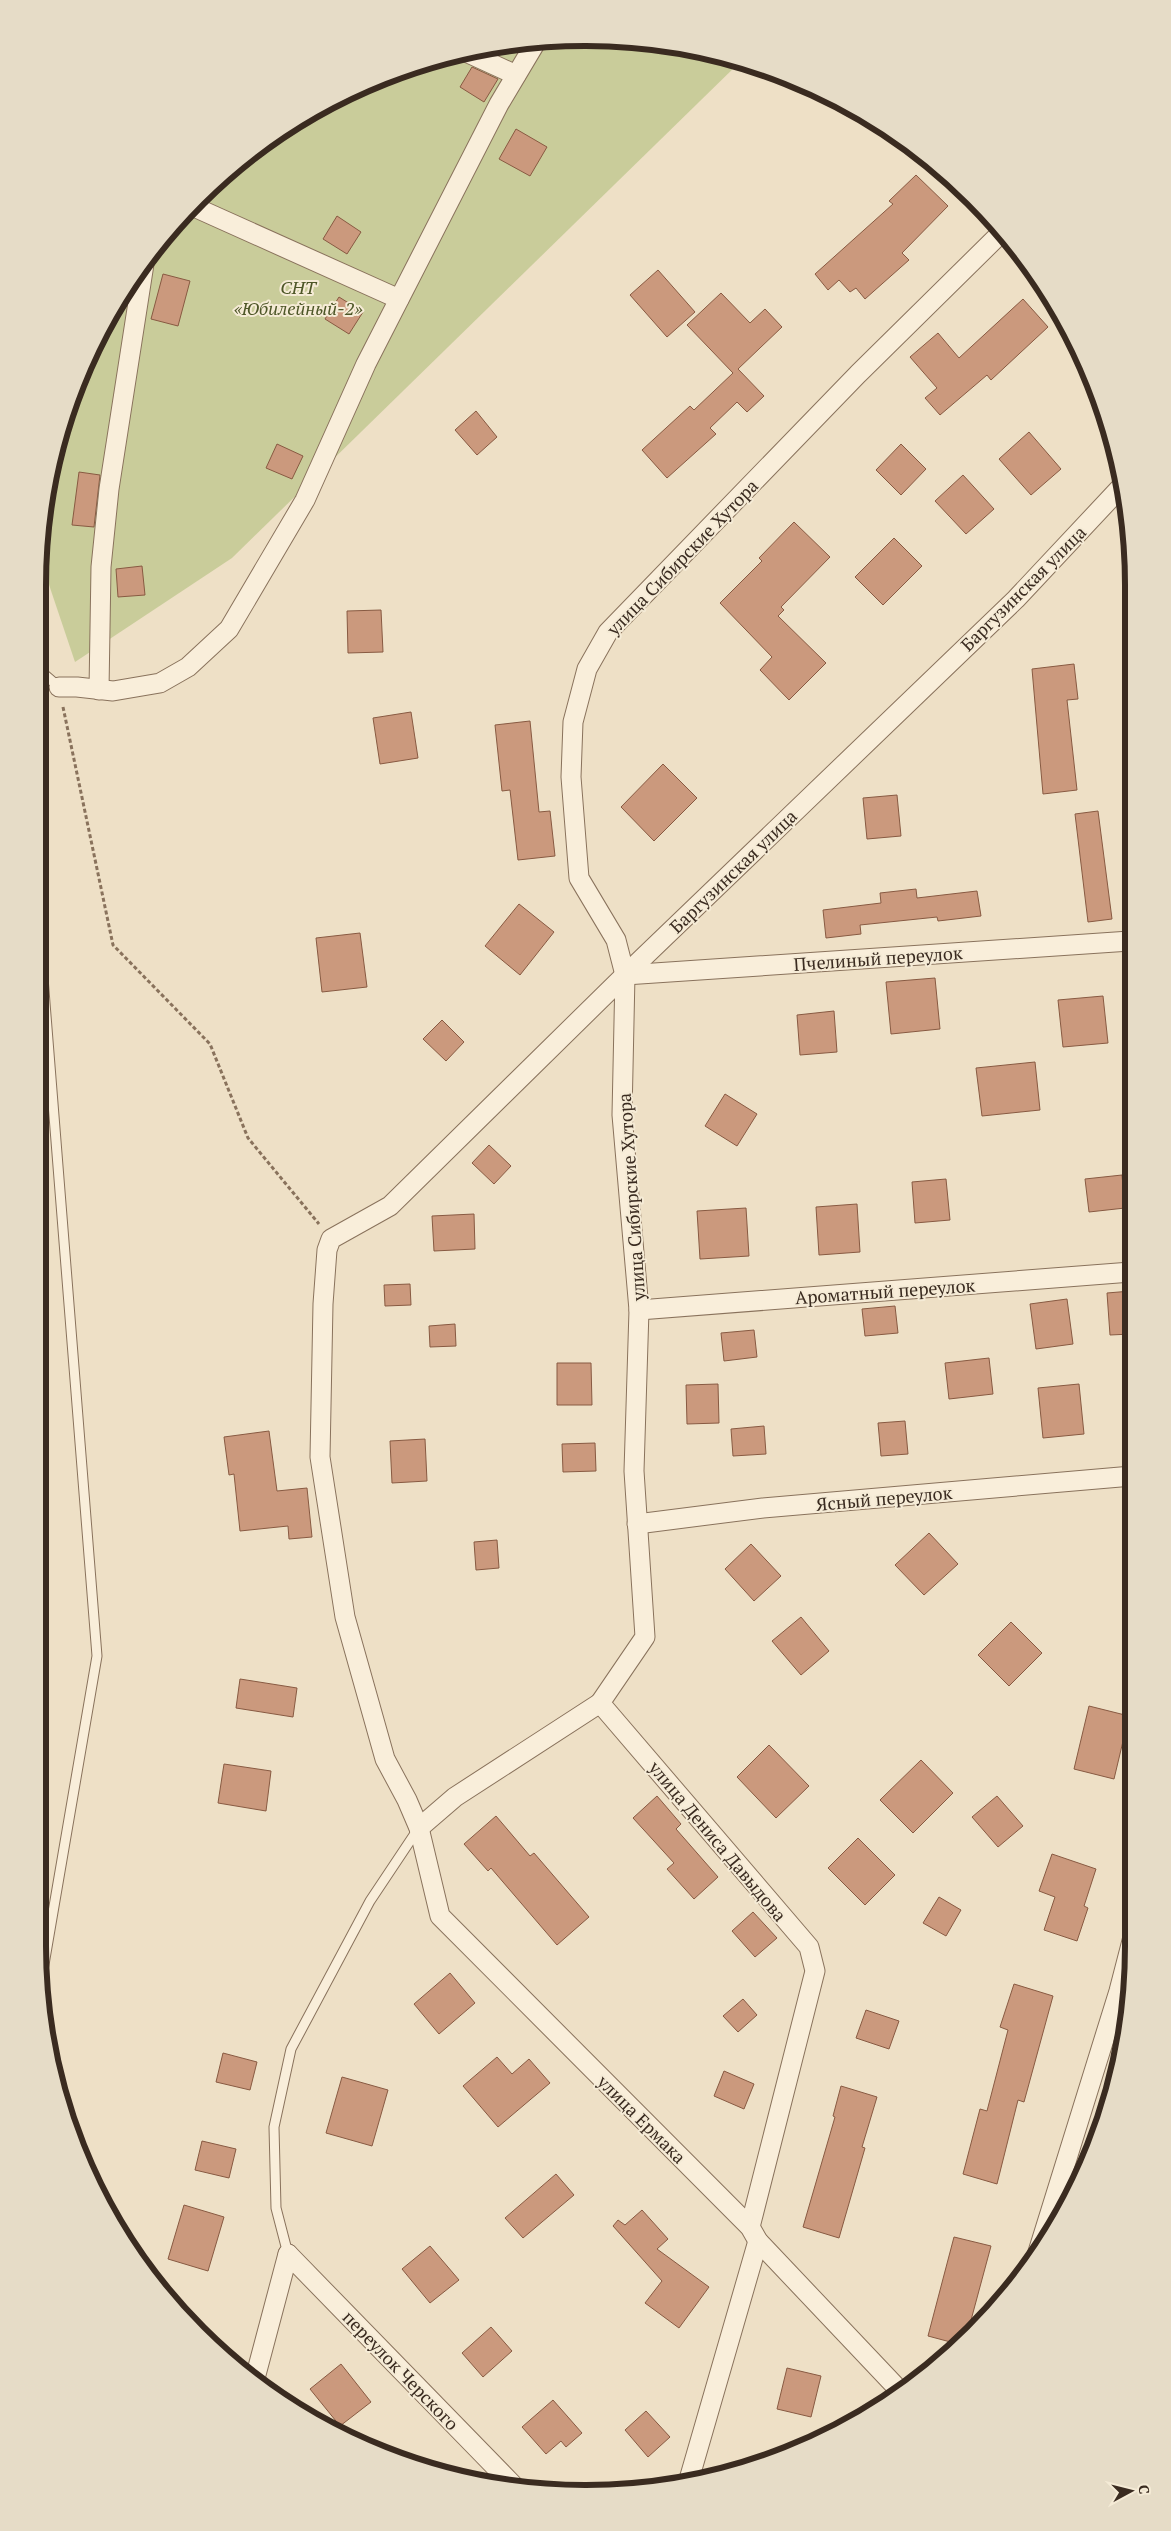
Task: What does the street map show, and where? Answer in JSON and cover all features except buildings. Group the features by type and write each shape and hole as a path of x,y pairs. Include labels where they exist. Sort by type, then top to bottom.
{"street":[{"path":"59,687 113,692 160,683 188,667 229,629 305,500 366,364 499,104 532,49"},
{"path":"478,57 516,75"},
{"path":"199,209 399,299"},
{"name":"улица Сибирские Хутора","path":"637,1524 634,1471 639,1310 622,1115 625,975 616,940 579,878 571,776 573,722 587,669 608,632 858,374 996,237"},
{"path":"99,690 101,567 109,489 142,280"},
{"name":"Баргузинская улица","path":"331,1239 390,1206 625,975 1016,598 1116,492"},
{"name":"Пчелиный переулок","path":"625,975 1125,941"},
{"name":"улица Ермака","path":"331,1239 327,1250 323,1304 320,1457 345,1617 385,1758 419,1828 440,1916 754,2234 896,2386"},
{"name":"Ароматный переулок","path":"639,1310 1125,1272"},
{"name":"Ясный переулок","path":"637,1524 763,1508 1125,1477"},
{"path":"419,1828 455,1797 600,1702 645,1637 637,1524"},
{"name":"улица Дениса Давыдова","path":"600,1702 809,1948 815,1971 754,2234 691,2474"},
{"path":"1049,2221 1122,1999"},
{"path":"256,2373 288,2254"},
{"name":"переулок Черского","path":"288,2254 507,2479"}],"lane":[{"path":"46,676 59,687"},
{"path":"46,1014 98,1656 46,1952"},
{"path":"288,2254 276,2208 274,2127 291,2049 370,1901 419,1828"}],"path":[{"path":"59,687 113,945 210,1044 248,1138 331,1239"}],"green space":[{"name":"СНТ «Юбилейный-2»","path":"550,47 621,47 691,57 734,68 232,558 75,662 46,577 47,550 57,480 75,412 87,379 102,347 118,316 137,286 180,230 230,180 286,137 316,118 347,102 379,87 412,75 480,57"}]}
